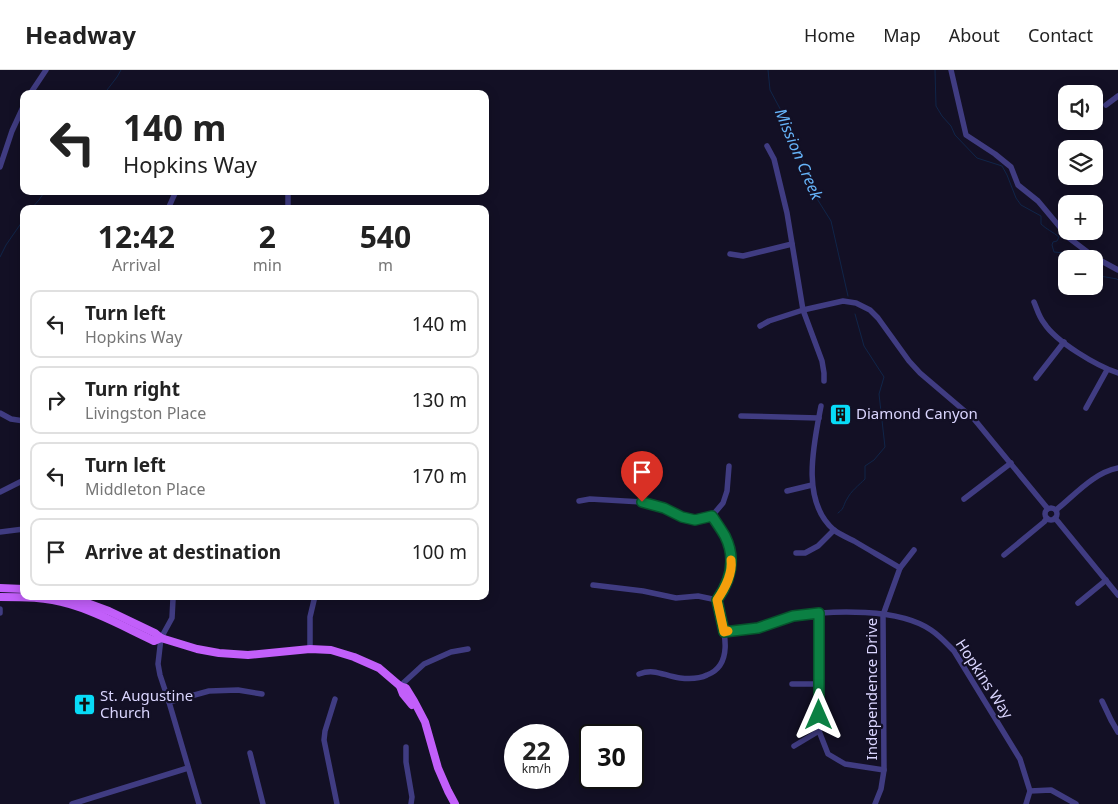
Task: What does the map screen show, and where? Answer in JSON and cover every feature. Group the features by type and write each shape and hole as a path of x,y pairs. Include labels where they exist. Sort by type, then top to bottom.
{"main road":[{"path":"0,588 20,589"},
{"path":"0,597 20,597"},
{"path":"48,600 69,604 106,618 154,640 162,638"},
{"path":"79,600 109,611 162,638 202,650 232,655 260,655 310,649 331,650 354,657 379,668 400,686 406,688 414,701 425,722 438,768 455,804"},
{"path":"400,686 403,694 418,716 446,799 450,804"}],"street":[{"path":"33,90 46,70"},
{"path":"951,70 966,135 1011,166 1018,185 1038,201 1068,238 1094,257 1118,270"},
{"path":"1106,105 1118,96"},
{"path":"0,167 12,130 20,113"},
{"path":"768,146 774,159 787,213 803,310 822,361 824,381"},
{"path":"730,254 743,256 792,244"},
{"path":"760,326 803,310 843,301 856,303 870,310 909,361 920,373 974,419 1048,509"},
{"path":"1034,302 1043,322 1055,335 1107,370 1118,373"},
{"path":"1036,378 1064,342"},
{"path":"1086,408 1107,370"},
{"path":"822,406 813,451 812,485 816,503 824,518 834,530 900,568"},
{"path":"0,413 11,419 20,420"},
{"path":"742,416 819,418"},
{"path":"964,499 1010,463"},
{"path":"579,500 642,502 695,520 712,516 723,502 727,491 729,466"},
{"path":"1056,510 1094,479 1110,470 1118,468"},
{"path":"0,492 20,482"},
{"path":"786,491 812,485"},
{"path":"1048,509 1056,510"},
{"path":"1004,555 1044,522 1047,518 1046,513 1048,509"},
{"path":"1055,518 1056,510"},
{"path":"639,674 647,671 656,671 682,678 700,678 712,673 721,666 725,649 724,632 717,600 724,590 732,564 730,549 725,536 712,516"},
{"path":"1047,518 1051,520 1055,518"},
{"path":"1055,518 1118,595"},
{"path":"0,532 20,530"},
{"path":"796,553 806,553 818,546 834,530"},
{"name":"Independence Drive","path":"875,804 881,788 884,770 883,615 900,568 914,550"},
{"path":"1078,603 1106,580"},
{"path":"593,585 643,591 676,598 698,596 717,600"},
{"path":"173,600 172,618 162,638 158,664 199,804"},
{"path":"310,649 310,617 314,600"},
{"name":"Hopkins Way","path":"724,632 758,628 793,616 819,613 858,612 919,623 944,640 954,651 1020,759 1030,791"},
{"path":"819,613 819,731 828,754 845,764 884,770"},
{"path":"400,686 424,664 451,652 468,648"},
{"path":"792,684 819,684"},
{"path":"169,702 209,691 238,690 262,694"},
{"path":"335,699 324,740 337,804"},
{"path":"1102,701 1118,732"},
{"path":"794,746 819,731"},
{"path":"406,747 406,762 412,797 411,804"},
{"path":"250,753 263,804"},
{"path":"72,804 188,768"},
{"path":"1026,804 1030,791 1050,790 1076,804"}],"waterway":[{"path":"107,90 121,70"},
{"name":"Mission Creek","path":"768,70 770,90 793,133 814,194 831,221 848,296"},
{"path":"935,70 936,106 942,116 951,126 955,135 977,158 1002,166 1021,205 1041,216 1041,224 1059,237 1052,245 1054,252 1058,252"},
{"path":"35,205 42,195"},
{"path":"0,257 20,225"},
{"path":"1103,277 1118,280"},
{"name":"Mission Creek","path":"838,513 851,493 865,479 865,466 874,460 885,447 879,394 884,377 864,346 855,314"}],"slow traffic":[{"path":"728,631 724,632 717,600 724,590 729,577 731,560"}],"place":[{"name":"Diamond Canyon","path":"840,414"},
{"name":"St. Augustine Church","path":"84,705"}],"route":[{"path":"642,502 695,520 712,516 725,536 730,549 732,564 724,590 717,600 724,632 758,628 793,616 819,613 819,715"}]}
